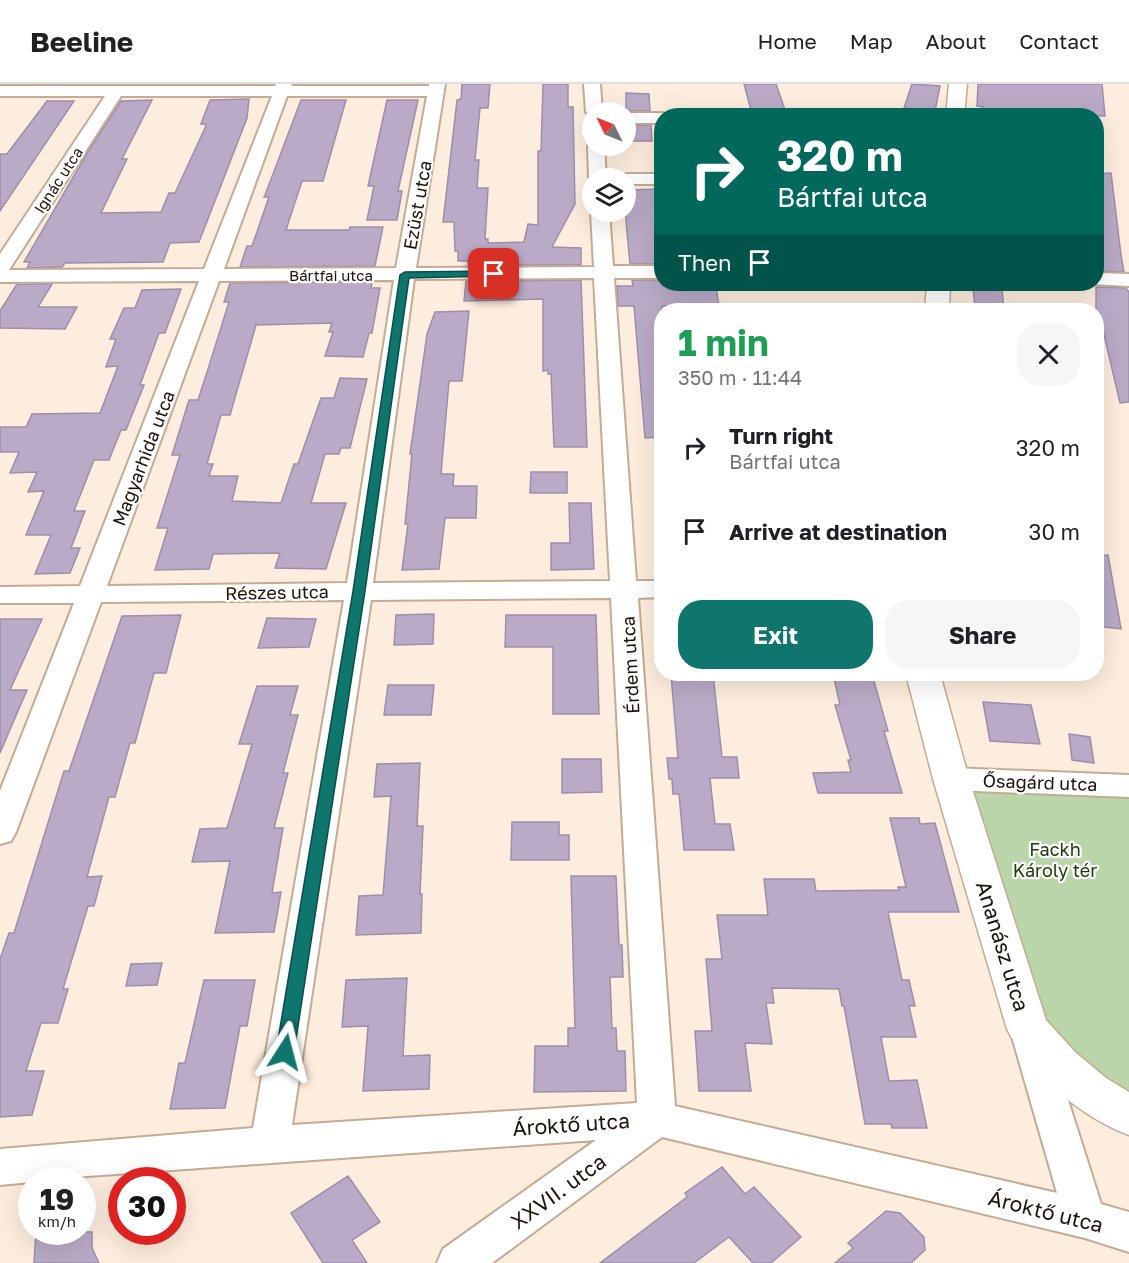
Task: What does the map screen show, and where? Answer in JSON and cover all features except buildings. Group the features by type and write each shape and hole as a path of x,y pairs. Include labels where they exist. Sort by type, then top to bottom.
{"street":[{"path":"592,84 593,102"},
{"path":"956,108 958,84"},
{"name":"Magyarhida utca","path":"0,832 282,87"},
{"path":"0,91 436,87"},
{"name":"Ezüst utca","path":"270,1144 359,591 405,275 436,87"},
{"name":"Ignác utca","path":"0,269 116,91"},
{"path":"636,117 654,118"},
{"path":"636,179 654,179"},
{"name":"Érdem utca","path":"601,222 626,589 657,1119"},
{"name":"Bártfai utca","path":"0,276 654,272"},
{"path":"1104,279 1129,280"},
{"name":"Részes utca","path":"0,595 654,589"},
{"name":"Ananász utca","path":"925,681 951,779 1085,1219"},
{"name":"Ősagárd utca","path":"951,779 1129,786"},
{"path":"1028,1029 1060,1065 1091,1092 1129,1114"},
{"name":"Ároktő utca","path":"0,1167 270,1144 657,1119 1085,1219 1129,1232"},
{"name":"XXVII. utca","path":"458,1263 657,1119"}],"green space":[{"name":"Fackh Károly tér","path":"951,779 1129,786 1129,1115 1060,1065"}],"route":[{"path":"285,1052 359,591 405,275 494,274"}]}
